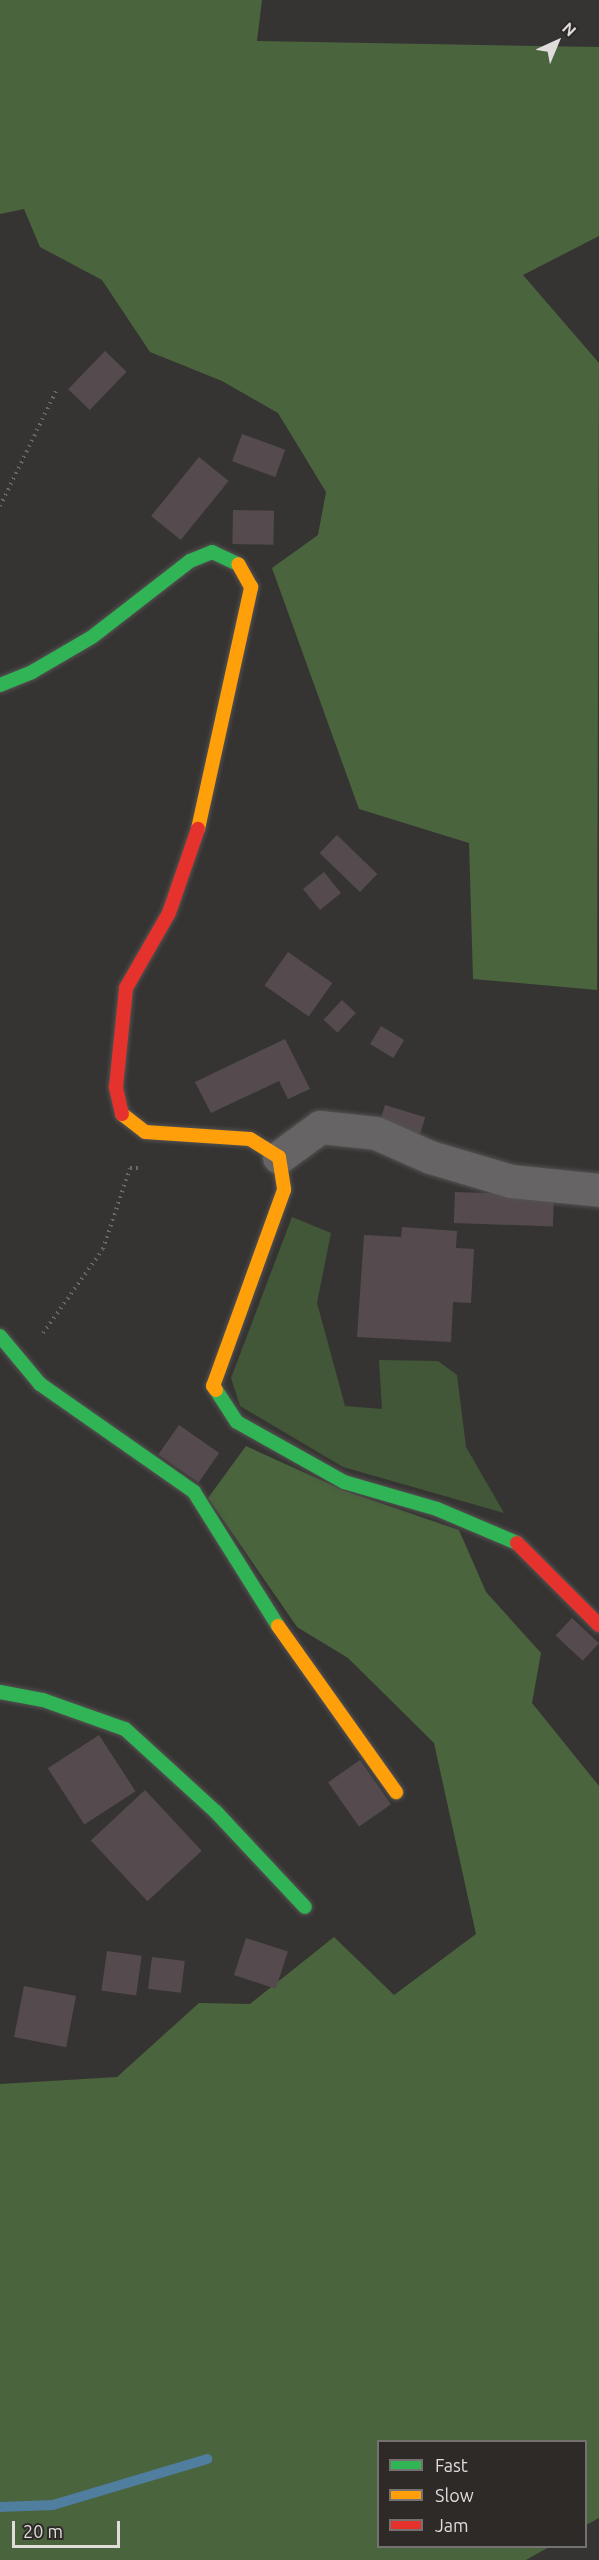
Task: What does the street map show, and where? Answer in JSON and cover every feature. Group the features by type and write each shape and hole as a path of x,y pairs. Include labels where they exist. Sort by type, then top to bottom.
{"street":[{"path":"0,685 32,672 92,637 190,561 212,552 238,563 251,587 202,811 169,913 126,988 116,1087 119,1112 145,1132 250,1139 279,1156"},
{"path":"279,1156 320,1127 331,1128 376,1133 430,1157 511,1181 599,1190"},
{"path":"279,1156 284,1190 213,1386 237,1422 344,1482 437,1509 512,1539 599,1625"},
{"path":"0,1336 40,1384 194,1491 298,1658 396,1792"},
{"path":"0,1692 43,1700 125,1729 216,1812 305,1906"}],"path":[{"path":"0,506 57,389"},
{"path":"21,1361 76,1292 103,1249 130,1168 141,1167"}],"green space":[{"path":"0,0 262,0 257,41 599,47 599,236 523,275 599,363 597,990 473,979 469,843 359,809 272,568 318,535 326,492 278,413 222,381 150,352 102,280 40,247 24,209 0,214"},
{"path":"292,1217 331,1233 317,1303 345,1406 382,1409 379,1360 438,1361 457,1375 466,1447 504,1513 343,1467 240,1406 231,1378"},
{"path":"246,1446 345,1491 459,1530 486,1592 541,1653 532,1703 599,1786 599,2518 587,2524 587,2440 377,2440 377,2548 547,2548 526,2560 0,2560 0,2084 117,2077 199,2003 250,2004 334,1937 394,1995 476,1934 434,1743 348,1658 297,1627 208,1498"}],"building":[{"path":"105,351 127,372 90,410 68,389"},
{"path":"242,434 285,450 275,477 232,461"},
{"path":"199,457 229,481 181,540 151,516"},
{"path":"233,510 274,511 273,545 232,544"},
{"path":"337,835 377,874 360,892 320,853"},
{"path":"324,872 341,893 320,910 303,889"},
{"path":"288,952 332,983 309,1017 264,986"},
{"path":"342,1000 356,1013 337,1033 324,1020"},
{"path":"381,1026 404,1040 393,1058 370,1044"},
{"path":"285,1039 310,1089 288,1099 279,1081 211,1113 195,1082"},
{"path":"385,1105 425,1117 418,1140 378,1128"},
{"path":"455,1192 554,1195 553,1226 454,1223"},
{"path":"402,1227 457,1231 456,1248 474,1249 471,1303 453,1302 451,1342 357,1337 364,1235 401,1237"},
{"path":"179,1425 219,1453 198,1483 158,1454"},
{"path":"572,1618 599,1643 583,1661 556,1636"},
{"path":"99,1735 135,1791 84,1824 48,1768"},
{"path":"360,1760 391,1804 359,1827 328,1782"},
{"path":"145,1790 202,1851 147,1901 91,1840"},
{"path":"246,1938 288,1952 276,1989 234,1975"},
{"path":"107,1951 142,1956 136,1995 101,1991"},
{"path":"152,1957 185,1961 181,1993 148,1989"},
{"path":"24,1986 76,1996 66,2047 14,2037"}],"waterway":[{"path":"0,2507 53,2505 207,2459"}],"traffic: fast":[{"path":"0,685 32,672 92,637 190,561 212,552 238,564"},
{"path":"0,1336 40,1384 194,1492 278,1626"},
{"path":"216,1390 237,1422 344,1482 437,1509 517,1543"},
{"path":"0,1692 43,1700 125,1729 216,1812 305,1907"}],"traffic: slow":[{"path":"198,829 251,587 238,564"},
{"path":"122,1114 145,1132 250,1139 279,1157 284,1190 213,1386 216,1390"},
{"path":"278,1626 396,1792"}],"traffic: jam":[{"path":"122,1114 116,1087 126,988 169,913 198,829"},
{"path":"517,1543 599,1625"}]}
